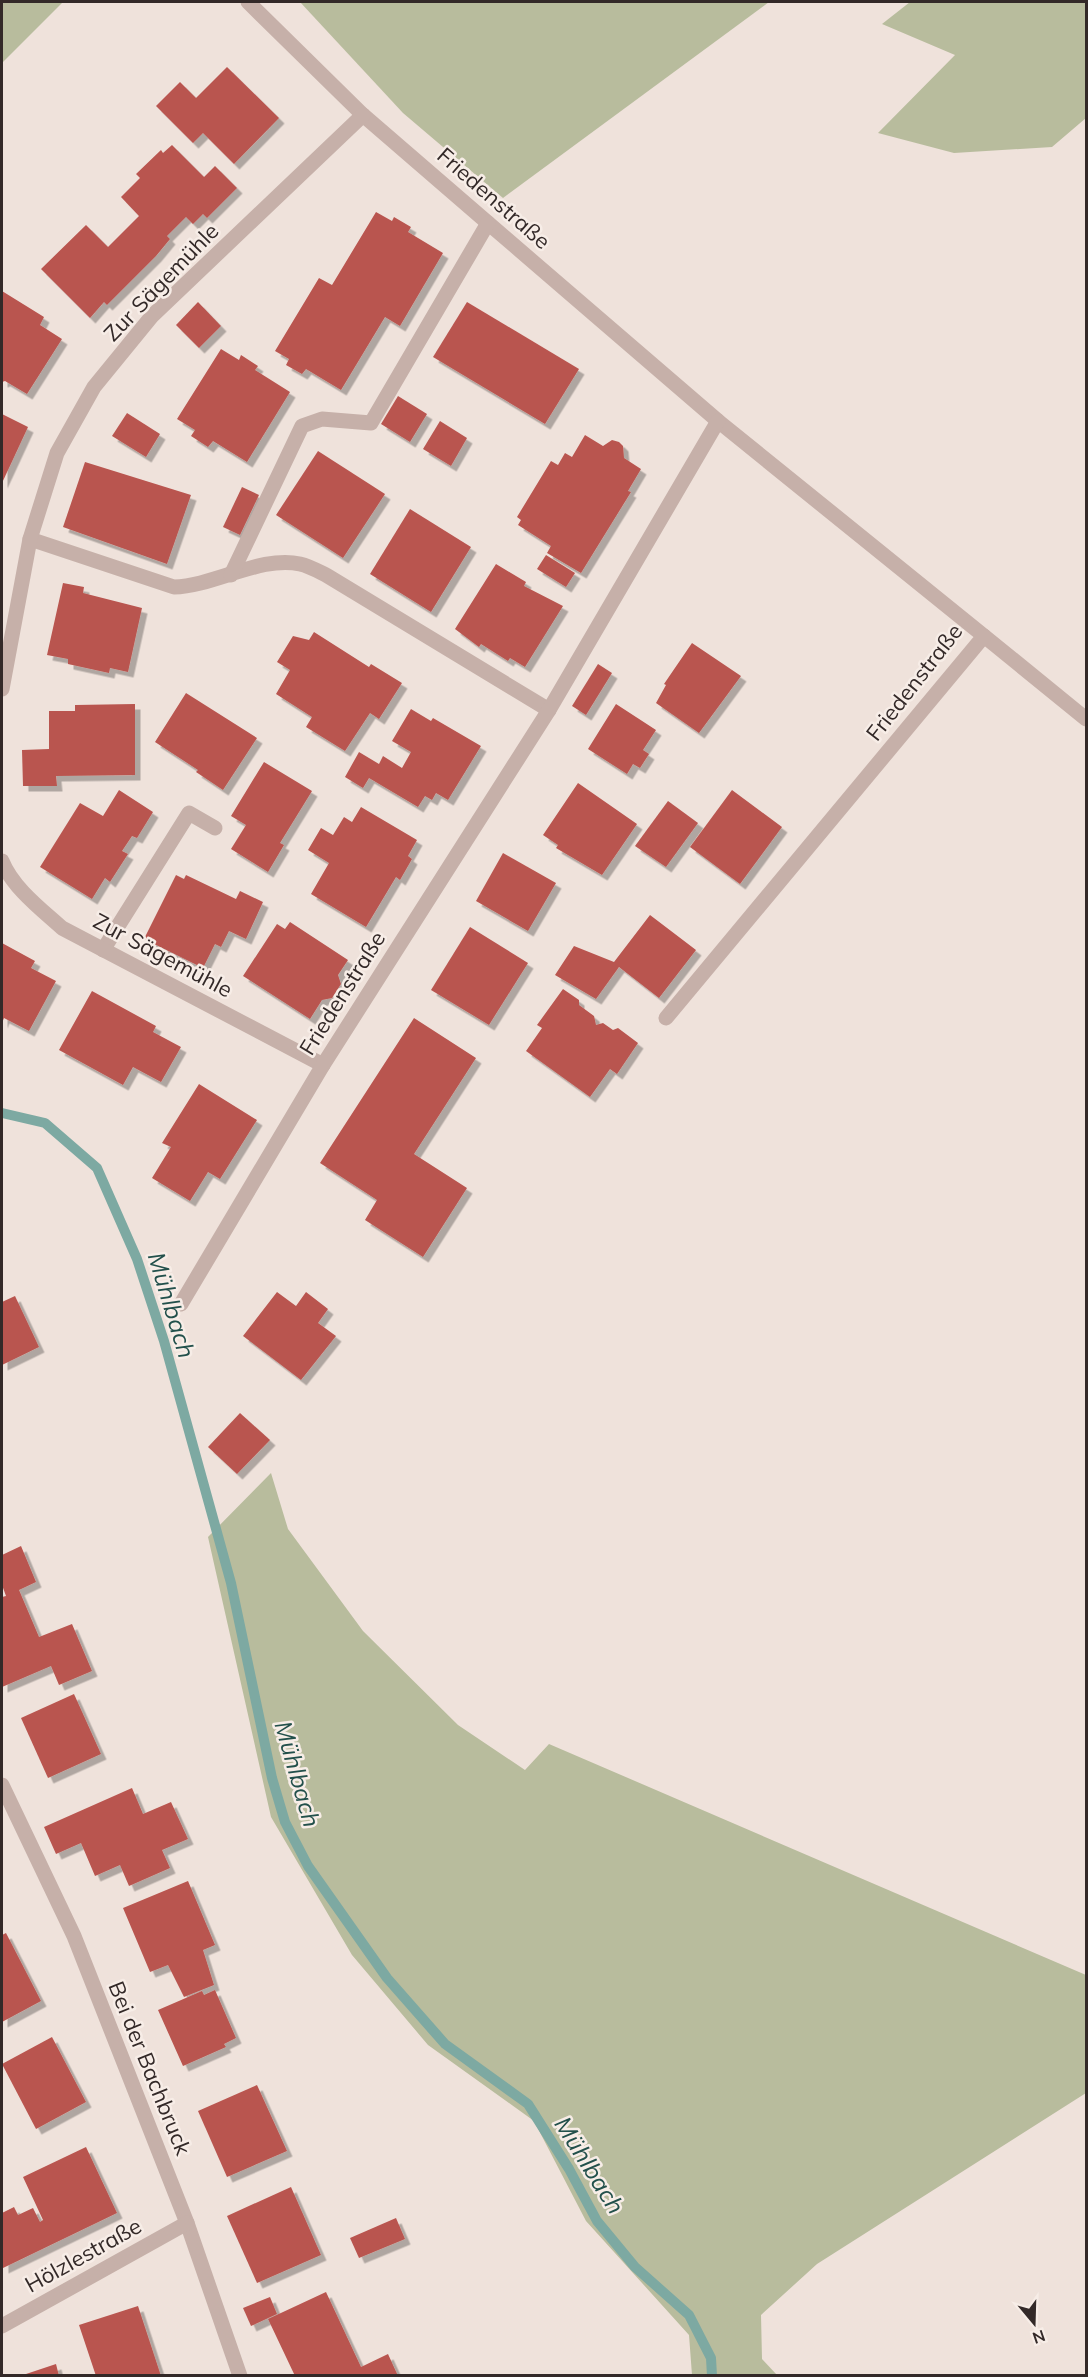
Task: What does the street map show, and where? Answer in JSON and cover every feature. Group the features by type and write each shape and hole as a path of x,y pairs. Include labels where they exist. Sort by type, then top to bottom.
{"street":[{"name":"Friedenstraße","path":"248,2 363,115 488,223 718,421 984,636 666,1018"},
{"name":"Zur Sägemühle","path":"2,689 30,539 57,453 94,387 152,316 363,115"},
{"path":"231,575 302,426 322,419 371,423 488,223"},
{"name":"Friedenstraße","path":"182,1304 323,1065 549,710 718,421"},
{"path":"30,539 174,587 193,586 272,564 298,564 326,574 549,710"},
{"path":"984,636 1086,719"},
{"path":"103,950 189,813 215,828"},
{"name":"Zur Sägemühle","path":"2,861 6,871 32,901 62,928 323,1065"},
{"name":"Bei der Bachbruck","path":"2,1785 74,1936 187,2223 240,2376"},
{"name":"Hölzlestraße","path":"2,2326 187,2223"}],"green space":[{"path":"2,2 63,2 2,63"},
{"path":"300,2 769,2 503,198 403,113"},
{"path":"910,2 1086,2 1086,118 1052,147 954,153 878,133 955,55 882,24"},
{"path":"271,1473 288,1529 363,1631 458,1725 525,1770 549,1744 1086,1975 1086,2093 817,2264 761,2315 762,2359 777,2375 692,2375 689,2335 586,2221 534,2121 428,2045 352,1955 271,1817 208,1537"}],"building":[{"path":"227,67 279,118 234,164 203,133 193,143 156,106 180,82 196,98"},
{"path":"172,145 204,177 215,166 237,188 207,218 203,214 193,224 186,217 167,236 170,239 156,256 107,305 104,302 90,318 41,269 86,225 108,247 139,216 121,197 140,178 136,174 161,150 163,153"},
{"path":"376,212 392,221 394,217 411,227 408,232 443,253 400,326 385,317 341,390 306,369 302,374 286,365 289,359 275,351 319,278 332,285"},
{"path":"2,291 44,317 40,325 62,339 27,394 5,381 2,382"},
{"path":"198,302 221,326 199,348 176,325"},
{"path":"467,302 579,369 545,424 433,357"},
{"path":"221,349 239,360 241,355 258,366 255,370 290,392 247,462 213,441 208,447 191,436 195,430 177,419"},
{"path":"398,396 427,414 410,442 381,424"},
{"path":"127,413 160,434 146,457 112,436"},
{"path":"2,414 28,427 2,483"},
{"path":"440,421 467,438 451,466 423,449"},
{"path":"585,435 603,446 612,440 619,442 623,446 624,458 641,469 628,491 631,492 581,573 547,553 551,546 518,525 521,520 517,517 551,461 558,465 565,453 572,457"},
{"path":"318,451 385,494 343,558 276,515"},
{"path":"85,462 191,495 167,564 63,527"},
{"path":"242,487 259,495 240,535 223,527"},
{"path":"410,509 471,547 431,612 370,574"},
{"path":"546,555 575,573 566,587 537,569"},
{"path":"496,564 526,582 524,586 563,606 525,667 510,658 508,661 481,644 479,647 455,629"},
{"path":"63,583 84,587 83,593 142,608 128,672 110,668 109,673 68,664 68,659 47,655"},
{"path":"314,632 369,667 371,664 402,683 379,719 370,713 345,751 306,727 312,717 276,694 290,670 277,662 293,636 309,640"},
{"path":"692,643 741,676 699,733 656,703 666,685 664,684"},
{"path":"598,664 612,673 586,715 572,706"},
{"path":"186,693 257,738 223,790 196,772 198,770 155,742"},
{"path":"135,704 135,775 56,776 57,786 23,786 22,750 49,749 49,711 75,711 75,705"},
{"path":"616,704 656,730 643,750 649,754 640,768 633,764 627,774 588,749"},
{"path":"411,709 431,721 433,718 481,746 448,800 436,793 432,800 425,796 418,807 369,778 363,788 345,777 359,752 379,764 383,756 402,768 411,752 392,741"},
{"path":"264,762 312,791 280,843 284,845 268,872 231,849 246,825 231,816"},
{"path":"578,783 637,824 602,875 556,848 558,845 543,835"},
{"path":"119,790 153,812 137,838 132,836 122,851 128,854 110,882 105,878 92,899 40,867 80,803 103,816"},
{"path":"732,790 782,827 740,884 690,847"},
{"path":"668,801 698,823 666,867 635,846"},
{"path":"361,807 417,840 408,856 412,859 400,880 396,877 366,927 311,894 329,863 308,850 321,828 333,835 344,817 352,822"},
{"path":"503,853 556,883 528,931 476,901"},
{"path":"176,875 184,879 186,875 236,899 240,891 263,902 246,939 229,931 221,947 215,944 203,968 144,939"},
{"path":"650,915 696,950 659,998 619,967 596,999 555,975 574,946 614,962"},
{"path":"290,922 348,960 338,975 341,984 332,998 322,1000 310,1019 243,976 277,924 285,929"},
{"path":"470,927 528,963 489,1025 431,990"},
{"path":"2,943 35,961 31,968 56,981 29,1031 4,1018 2,1023"},
{"path":"563,989 579,1000 579,1005 594,1016 596,1025 603,1023 613,1030 618,1028 638,1043 617,1074 610,1069 590,1097 526,1051 542,1028 537,1025"},
{"path":"92,991 156,1026 153,1032 181,1047 161,1082 133,1067 123,1085 59,1050"},
{"path":"414,1018 476,1058 414,1154 467,1188 423,1257 365,1220 377,1200 320,1163"},
{"path":"199,1084 257,1120 220,1179 208,1172 190,1201 152,1178 171,1147 162,1143"},
{"path":"277,1292 296,1306 306,1292 328,1309 318,1323 336,1336 301,1380 243,1336"},
{"path":"15,1296 39,1347 2,1365 2,1302"},
{"path":"240,1413 270,1440 237,1474 208,1447"},
{"path":"21,1546 36,1582 19,1590 39,1637 72,1624 92,1671 59,1685 51,1666 2,1687 2,1597 6,1596 2,1585 2,1555"},
{"path":"74,1694 101,1754 48,1778 21,1718"},
{"path":"132,1788 143,1814 171,1802 188,1839 162,1850 170,1868 129,1886 120,1865 95,1876 81,1843 56,1854 44,1827"},
{"path":"188,1881 215,1945 203,1950 214,1985 184,1997 168,1965 150,1972 123,1908"},
{"path":"6,1933 41,2001 2,2022 2,1935"},
{"path":"215,1990 236,2038 224,2044 226,2047 183,2066 158,2010 202,1991 204,1995"},
{"path":"52,2037 86,2102 36,2129 2,2064"},
{"path":"257,2085 287,2151 227,2177 198,2111"},
{"path":"86,2147 117,2213 3,2268 2,2213 14,2207 18,2215 33,2208 40,2222 43,2220 23,2177"},
{"path":"291,2187 321,2255 257,2283 227,2216"},
{"path":"396,2218 405,2239 359,2258 350,2238"},
{"path":"326,2292 361,2367 388,2354 398,2376 295,2376 268,2319"},
{"path":"270,2297 277,2314 251,2326 243,2308"},
{"path":"138,2306 161,2376 96,2376 79,2325"},
{"path":"56,2364 59,2376 23,2376 23,2375"}],"waterway":[{"name":"Mühlbach","path":"2,1113 45,1123 97,1168 137,1259 164,1341 231,1583 272,1778 285,1822 308,1866 387,1978 445,2044 528,2104 569,2169 597,2221 635,2267 689,2315 711,2358 712,2376"}]}
